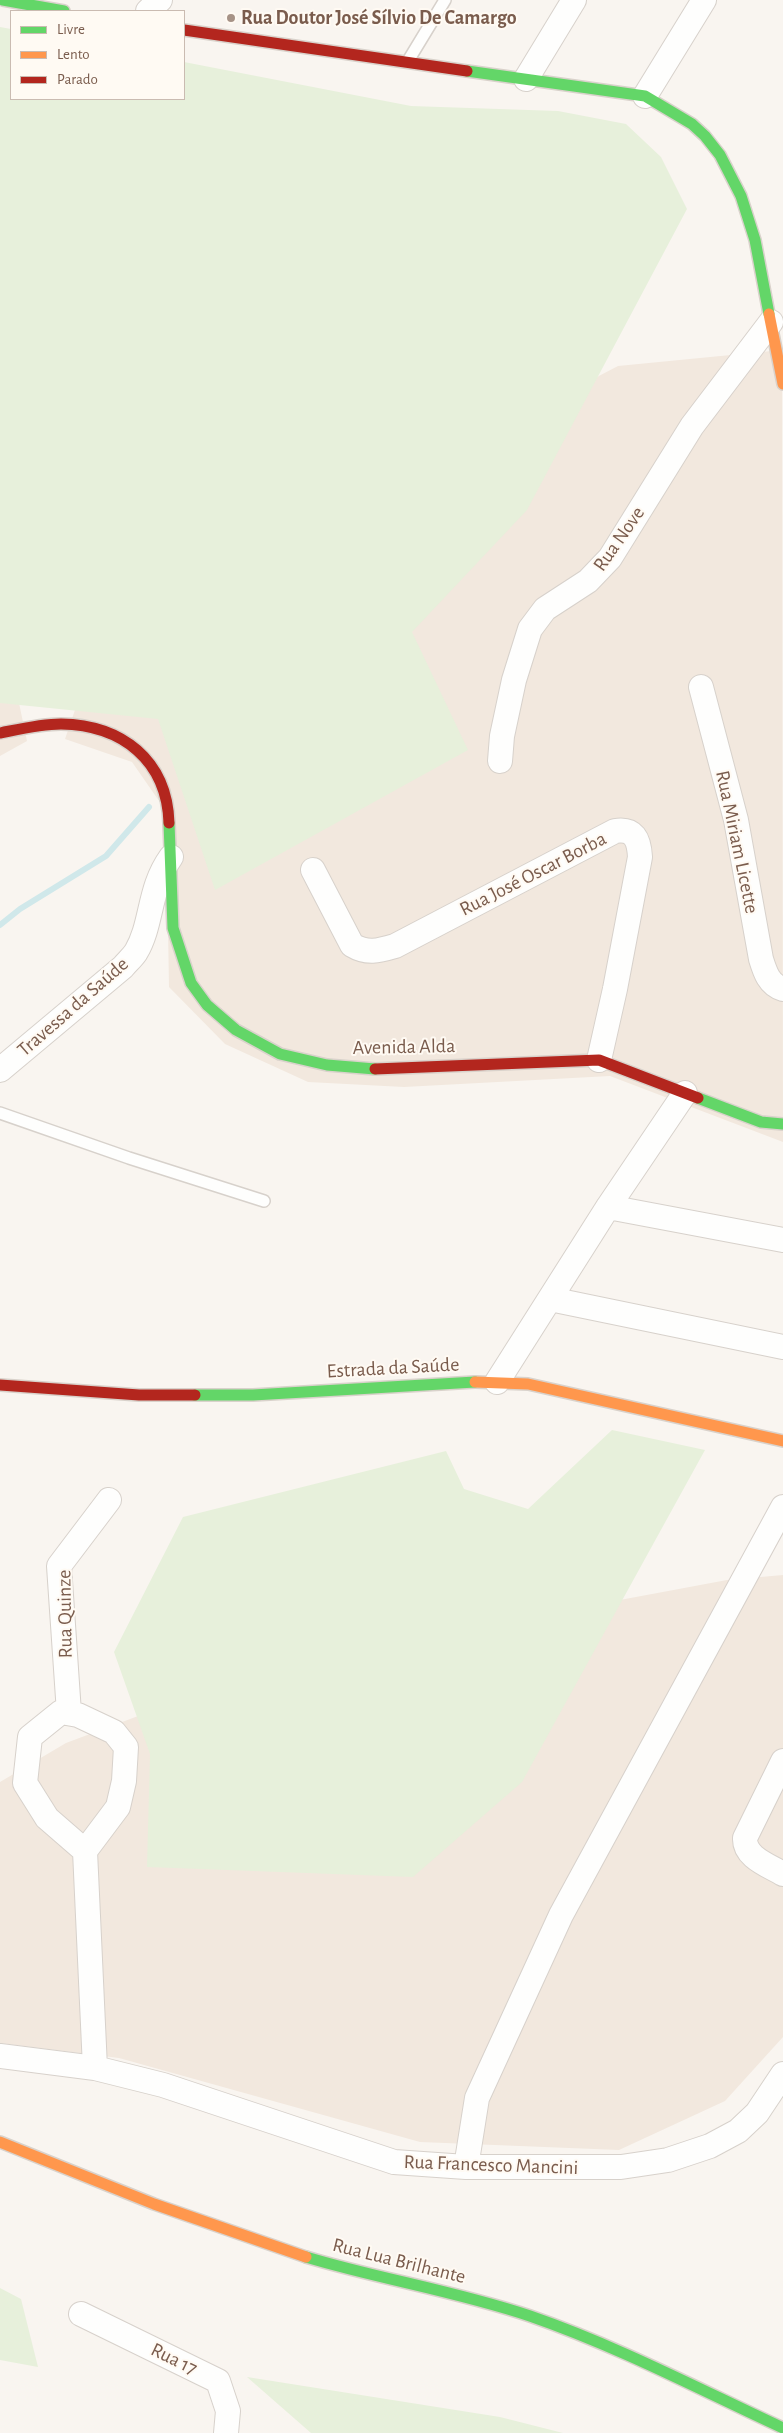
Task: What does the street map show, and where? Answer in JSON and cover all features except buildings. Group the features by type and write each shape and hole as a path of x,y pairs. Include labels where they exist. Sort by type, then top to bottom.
{"street":[{"path":"3,0 58,10"},
{"path":"149,10 160,0"},
{"path":"526,79 574,0"},
{"path":"645,96 704,0"},
{"path":"185,30 645,96 675,113 704,134 736,181 748,211 757,247 783,380"},
{"name":"Rua Nove","path":"500,761 502,736 514,680 530,629 545,609 588,581 610,558 692,426 771,322"},
{"name":"Rua Miriam Licette","path":"701,687 736,820 761,959 767,977 777,987 783,989"},
{"name":"Avenida Alda","path":"0,733 60,724 87,728 117,738 144,755 157,772 166,796 171,857 172,928 191,983 207,1005 236,1030 280,1054 327,1065 382,1070 599,1060 762,1122 783,1124"},
{"name":"Rua José Oscar Borba","path":"313,870 352,945 362,951 375,952 395,946 615,831 626,830 634,834 639,844 640,857 615,989 599,1060"},
{"name":"Travessa da Saúde","path":"0,1070 123,967 135,954 141,941 161,872 171,857"},
{"path":"497,1382 608,1207 685,1093"},
{"path":"608,1207 783,1240"},
{"path":"550,1299 783,1347"},
{"name":"Estrada da Saúde","path":"0,1386 148,1395 253,1395 497,1382 537,1386 783,1440"},
{"name":"Rua Quinze","path":"69,1713 59,1566 109,1500"},
{"path":"466,2167 478,2098 560,1915 783,1507"},
{"path":"85,1851 47,1818 25,1783 30,1737 61,1712 78,1715 114,1732 126,1747 124,1781 118,1806 85,1851 96,2068"},
{"path":"783,1761 745,1838 744,1847 748,1853 783,1874"},
{"name":"Rua Francesco Mancini","path":"0,2056 96,2068 163,2085 394,2162 466,2167 621,2167 668,2160 710,2146 738,2131 757,2113 783,2074"},
{"name":"Rua Lua Brilhante","path":"0,2142 89,2180 213,2227 311,2258 530,2316 583,2336 783,2428"},
{"name":"Rua 17","path":"81,2314 218,2381 228,2411 226,2433"}],"lane":[{"path":"407,63 445,0"},
{"path":"0,1113 264,1201"}],"shaded area":[{"path":"782,350 783,1142 610,1076 404,1087 308,1082 225,1044 169,987 166,811 132,762 65,739 85,681 227,570 618,366"},
{"path":"0,613 27,741 0,756"},
{"path":"783,1575 783,2037 725,2101 619,2150 420,2142 119,2058 0,2043 0,1782 66,1743 277,1664 727,1580"}],"green space":[{"path":"0,27 10,29 10,100 185,100 185,62 411,106 558,111 626,124 661,157 687,209 527,510 412,632 468,750 215,890 158,719 0,703"},
{"path":"612,1430 705,1450 522,1782 413,1877 147,1867 150,1754 114,1652 183,1517 446,1451 464,1489 528,1509"},
{"path":"0,2288 21,2299 38,2367 0,2360"},
{"path":"247,2377 500,2417 563,2433 311,2433"}],"waterway":[{"path":"0,925 20,909 106,856 149,807"}],"traffic: fast":[{"path":"3,0 58,10"},
{"path":"467,71 645,96 692,124 705,136 720,155 741,196 755,240 769,314"},
{"path":"169,823 173,928 191,983 207,1005 236,1030 280,1054 327,1065 375,1069"},
{"path":"698,1098 761,1122 783,1124"},
{"path":"195,1395 253,1395 475,1382"},
{"path":"306,2257 474,2299 530,2316 626,2354 783,2428"}],"traffic: slow":[{"path":"769,314 783,384"},
{"path":"475,1382 528,1384 783,1441"},
{"path":"0,2142 154,2204 306,2257"}],"traffic: jam":[{"path":"185,30 467,71"},
{"path":"0,733 61,724 83,726 103,731 121,739 137,750 150,764 160,781 166,801 169,823"},
{"path":"375,1069 599,1060 698,1098"},
{"path":"0,1385 139,1395 195,1395"}],"place":[{"name":"Rua Doutor José Sílvio De Camargo","path":"231,18"}]}
